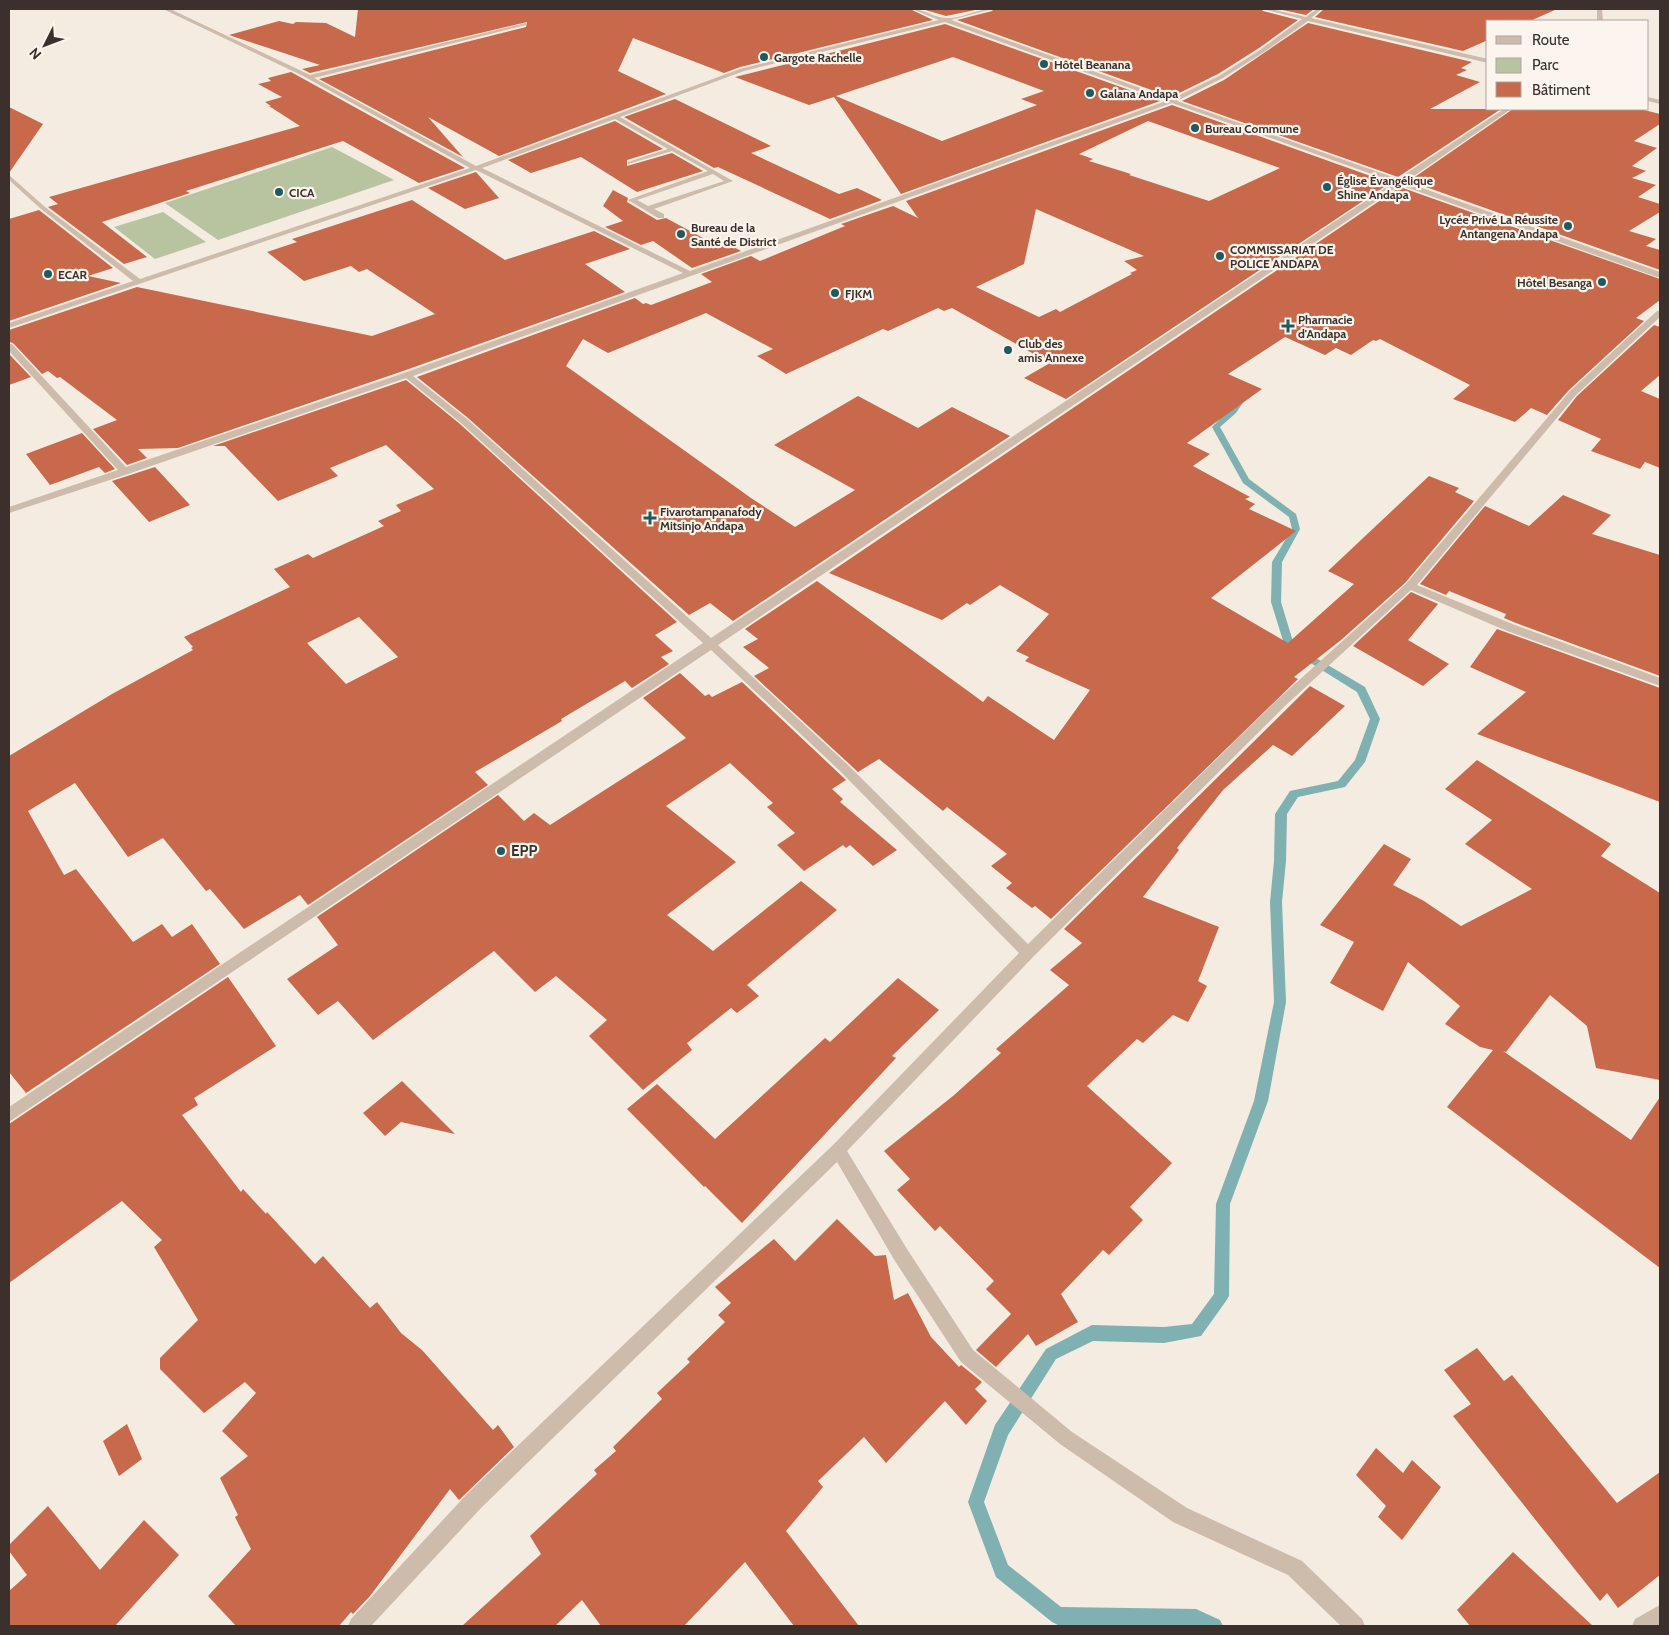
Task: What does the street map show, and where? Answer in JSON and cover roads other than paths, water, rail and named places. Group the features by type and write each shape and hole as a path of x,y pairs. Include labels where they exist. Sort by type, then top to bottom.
{"street":[{"path":"166,9 309,77 476,168 691,274"},
{"path":"914,9 1660,275"},
{"path":"9,326 476,168 742,70 990,9"},
{"path":"1266,9 1486,61"},
{"path":"9,510 407,375 1171,101 1220,77 1320,9"},
{"path":"309,77 524,24"},
{"path":"9,1115 1507,110"},
{"path":"616,116 730,181 648,209"},
{"path":"630,163 673,149"},
{"path":"661,216 631,200 712,172"},
{"path":"9,177 43,208 139,282"},
{"path":"358,1626 474,1501 838,1150 1028,953 1281,703 1410,586 1573,394 1660,313"},
{"path":"9,346 124,472"},
{"path":"407,375 464,422 711,644 844,768 1028,953"},
{"path":"1410,586 1511,628 1660,682"},
{"path":"838,1150 901,1255 967,1356 1066,1438 1180,1515 1295,1568 1355,1626"},
{"path":"1642,1626 1660,1615"}],"waterway":[{"path":"1214,1626 1196,1618 1058,1616 1002,1571 976,1502 1001,1431 1051,1354 1092,1333 1164,1335 1196,1331 1221,1296 1223,1204 1261,1101 1280,1002 1276,902 1280,861 1281,814 1294,794 1341,784 1360,762 1375,719 1361,690 1290,647 1276,602 1277,562 1296,529 1293,516 1246,481 1216,427 1233,411 1242,398"}],"place":[{"name":"Gargote Rachelle","path":"764,57"},
{"name":"Hôtel Beanana","path":"1044,64"},
{"name":"Galana Andapa","path":"1090,93"},
{"name":"Bureau Commune","path":"1195,128"},
{"name":"Église Évangélique Shine Andapa","path":"1327,187"},
{"name":"CICA","path":"279,192"},
{"name":"Lycée Privé La Réussite Antangena Andapa","path":"1568,226"},
{"name":"Bureau de la Santé de District","path":"681,234"},
{"name":"COMMISSARIAT DE POLICE ANDAPA","path":"1220,256"},
{"name":"ECAR","path":"48,274"},
{"name":"Hôtel Besanga","path":"1602,282"},
{"name":"FJKM","path":"835,293"},
{"name":"Pharmacie d'Andapa","path":"1288,326"},
{"name":"Club des amis Annexe","path":"1008,350"},
{"name":"Fivarotampanafody Mitsinjo Andapa","path":"650,518"},
{"name":"EPP","path":"501,851"}]}
